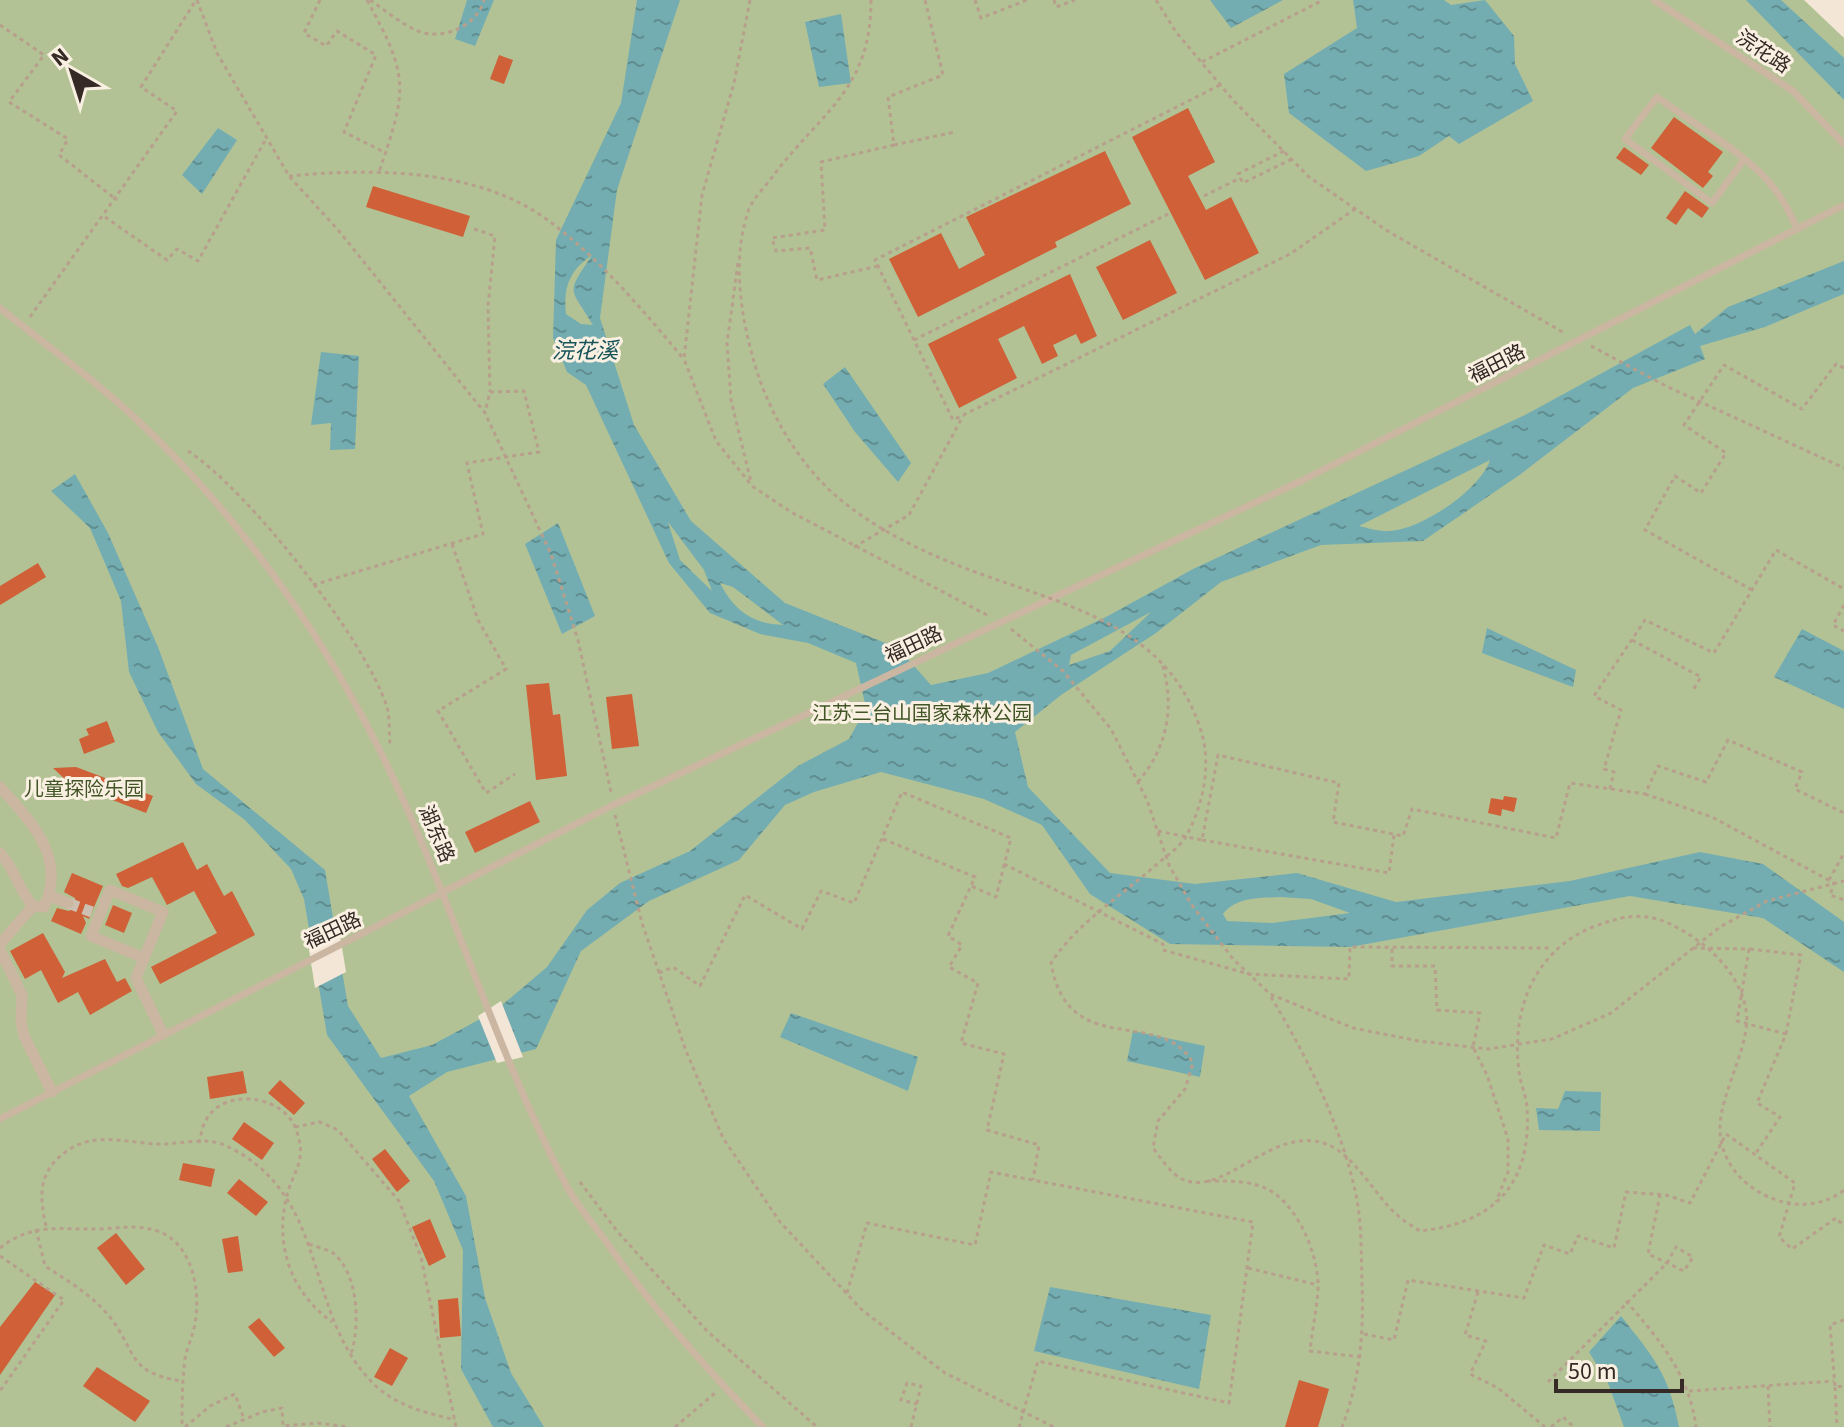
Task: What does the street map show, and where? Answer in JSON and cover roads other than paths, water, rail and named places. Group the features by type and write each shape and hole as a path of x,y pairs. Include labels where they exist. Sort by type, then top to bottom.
{"street":[{"path":"0,787 35,824 49,849 50,896 44,907 33,906 21,893 13,867 0,853"},
{"path":"144,958 91,936 96,914 110,890 163,912 136,978 163,1034"},
{"path":"50,896 68,903"},
{"path":"0,944 33,906"},
{"path":"0,950 22,995 24,1036 52,1092"}],"lane":[{"name":"浣花路","path":"1654,0 1793,91 1844,144"},
{"path":"1743,161 1712,203 1625,139 1657,97 1743,161 1777,192 1798,229"},
{"name":"福田路","path":"0,1119 613,805 1303,480 1844,205"},
{"name":"湖东路","path":"0,308 134,417 232,521 297,610 375,740 425,846 515,1073 568,1189 639,1288 723,1386 763,1427"}],"water":[{"path":"467,0 494,0 475,46 455,39"},
{"name":"浣花溪","path":"637,0 680,0 617,190 600,318 634,425 691,521 785,603 898,648 931,685 988,673 1106,617 1193,569 1525,415 1690,325 1695,334 1728,307 1844,261 1844,294 1765,327 1700,346 1705,359 1633,388 1518,476 1423,541 1321,545 1221,582 1156,633 1061,695 1015,732 1028,787 1110,873 1195,884 1297,873 1396,902 1570,881 1700,852 1763,864 1844,922 1844,972 1763,918 1630,896 1350,947 1170,944 1090,894 1042,825 984,799 881,772 814,792 785,805 739,860 649,901 581,951 536,1049 447,1072 409,1096 466,1196 485,1298 511,1373 544,1427 493,1427 461,1369 463,1250 434,1181 327,1035 304,899 291,869 245,820 196,784 158,732 129,672 121,601 90,528 51,491 75,474 108,533 158,647 203,769 325,870 348,1006 381,1058 432,1045 495,1011 547,967 587,910 620,883 690,851 798,766 849,739 866,708 856,663 808,643 760,634 710,613 669,563 586,385 567,372 553,338 556,240 621,103","holes":["592,255 574,285 574,291 593,325 581,324 566,314 567,287 578,267","1490,460 1475,483 1433,516 1403,529 1378,530 1359,526","668,522 704,570 712,591 680,560","720,583 733,587 783,625 754,619 732,601","1151,612 1110,651 1069,665 1071,655","1280,897 1311,899 1350,913 1272,923 1227,921 1223,914 1228,908 1249,900"]},
{"path":"1210,0 1283,0 1231,28"},
{"path":"1353,0 1444,0 1451,5 1485,0 1514,36 1515,64 1533,101 1459,144 1449,136 1419,156 1366,171 1289,113 1284,74 1357,28"},
{"path":"1746,0 1781,0 1844,58 1844,100"},
{"path":"841,14 851,83 819,87 805,22"},
{"path":"218,128 237,140 202,194 182,175"},
{"path":"321,352 359,356 355,449 330,450 331,423 311,425"},
{"path":"845,367 911,463 898,482 855,432 823,384"},
{"path":"558,523 595,616 562,634 525,544"},
{"path":"1487,628 1576,670 1573,687 1482,653"},
{"path":"1802,629 1844,651 1844,709 1774,677"},
{"path":"791,1013 918,1057 908,1091 780,1037"},
{"path":"1133,1031 1205,1046 1200,1077 1127,1061"},
{"path":"1565,1091 1601,1092 1600,1131 1539,1130 1536,1108 1558,1109"},
{"path":"1050,1287 1211,1315 1199,1389 1034,1351"},
{"path":"1621,1316 1659,1367 1679,1427 1624,1427 1608,1383 1589,1352"}],"tunnel":[{"path":"68,903 92,912"}],"park label":[{"name":"江苏三台山国家森林公园","path":"922,714"},
{"name":"儿童探险乐园","path":"84,790"}]}
